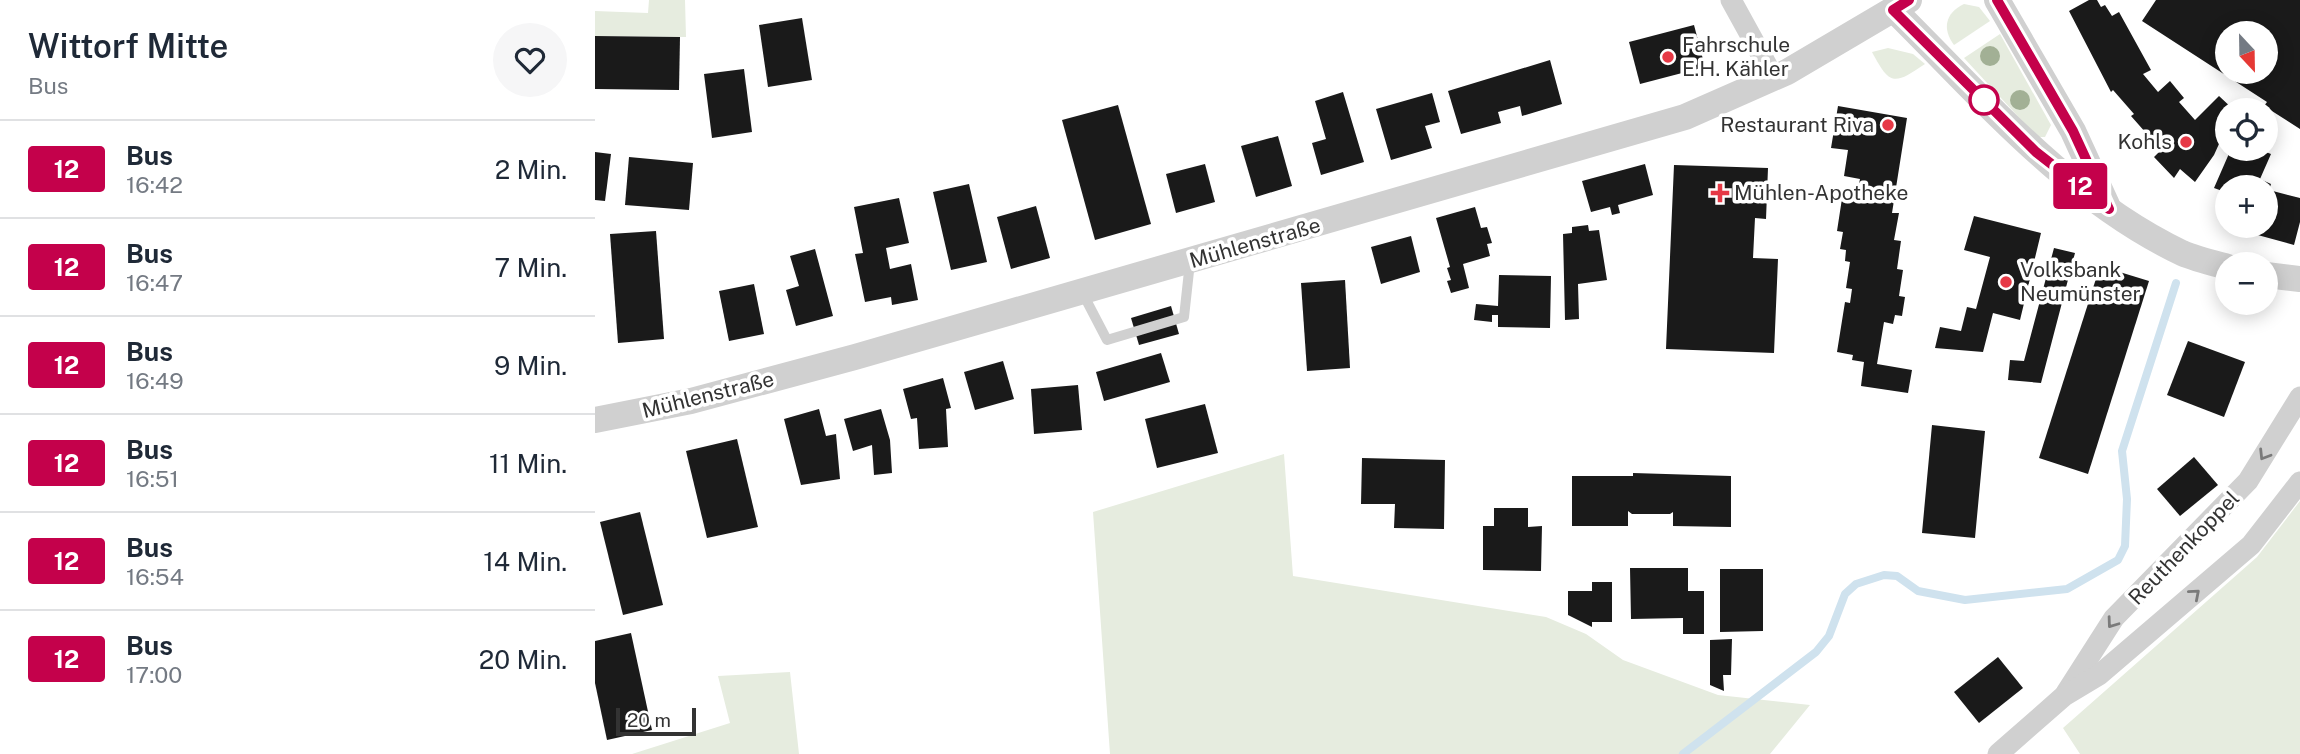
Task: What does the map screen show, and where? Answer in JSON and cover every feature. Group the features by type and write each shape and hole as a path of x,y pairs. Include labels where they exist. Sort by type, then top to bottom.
{"street":[{"path":"1731,0 1775,78"},
{"path":"1997,0 2073,131 2109,209"},
{"name":"Mühlenstraße","path":"595,420 691,401 1189,262 1639,132 1685,117 1775,78 1901,5 2036,152 2109,209 2183,253 2215,264"},
{"path":"2278,276 2300,278"},
{"name":"Reuthenkoppel","path":"2064,696 2114,618 2248,481 2300,397"},
{"name":"Reuthenkoppel","path":"1998,754 2064,696 2099,676 2251,545 2300,482"}],"lane":[{"path":"1082,292 1107,340 1184,317 1189,262"}],"shaded area":[{"path":"649,0 685,0 686,37 595,36 595,11 648,13"},
{"path":"1964,4 1979,7 1990,21 1954,45 1948,33 1947,22 1953,12"},
{"path":"2000,34 2051,125 2045,137 2037,137 1964,58"},
{"path":"1888,48 1913,54 1925,64 1906,76 1894,79 1884,71 1872,52"},
{"path":"1284,454 1293,576 1546,617 1586,634 1623,660 1718,695 1810,705 1770,754 1110,754 1093,512"},
{"path":"2300,501 2300,754 2080,754 2063,728 2257,557"},
{"path":"790,672 799,754 632,754 730,723 718,676"}],"building":[{"path":"2089,0 2097,0 2101,7 2105,5 2112,16 2119,12 2151,70 2143,74 2158,92 2170,81 2184,98 2179,102 2195,120 2215,100 2215,153 2195,182 2180,169 2174,178 2154,157 2161,150 2131,116 2134,114 2113,90 2111,92 2069,11"},
{"path":"2156,0 2300,0 2300,129 2278,115 2278,98 2261,98 2239,84 2279,84 2279,21 2215,21 2215,68 2142,21"},
{"path":"802,18 812,80 768,87 759,25"},
{"name":"Fahrschule E.H. Kähler","path":"1694,25 1705,67 1640,84 1629,42"},
{"path":"595,36 680,37 679,90 595,89"},
{"path":"1550,60 1562,104 1522,116 1520,106 1498,112 1501,123 1461,134 1448,91"},
{"path":"744,69 752,132 712,138 704,74"},
{"path":"1343,92 1364,162 1321,175 1312,143 1326,139 1315,101"},
{"path":"1432,93 1440,122 1425,126 1432,148 1391,160 1376,109"},
{"path":"1118,105 1151,224 1095,240 1062,120"},
{"path":"1838,106 1907,118 1892,213 1899,213 1894,240 1901,241 1897,269 1903,270 1899,296 1905,297 1902,316 1895,315 1893,324 1884,322 1877,364 1912,370 1908,393 1861,386 1864,362 1852,360 1853,355 1837,352 1845,302 1850,303 1852,289 1846,288 1850,262 1845,261 1846,250 1840,249 1843,232 1837,231 1843,192 1857,194 1860,179 1844,176 1848,150 1831,148"},
{"path":"1278,136 1292,186 1256,197 1241,146"},
{"path":"595,152 611,154 605,201 595,200"},
{"path":"629,157 693,163 689,210 625,205"},
{"path":"2226,161 2268,161 2262,175 2220,175"},
{"path":"1205,164 1215,202 1176,213 1166,174"},
{"path":"1645,164 1653,195 1618,205 1620,213 1612,215 1610,207 1591,212 1582,181"},
{"path":"1674,165 1768,168 1766,219 1755,218 1753,258 1778,259 1774,353 1666,349"},
{"path":"969,184 987,262 951,270 933,192"},
{"path":"2278,192 2300,198 2300,222 2294,245 2269,238 2278,238"},
{"path":"899,198 909,243 886,248 890,269 911,264 918,300 892,305 891,297 865,302 855,254 863,253 854,207"},
{"path":"1036,206 1050,258 1011,269 997,217"},
{"path":"1475,207 1481,228 1487,227 1492,243 1487,244 1490,256 1463,264 1469,288 1451,293 1447,281 1451,280 1447,268 1450,267 1436,218"},
{"name":"Volksbank Neumünster","path":"1974,216 2041,233 2020,320 1993,313 1983,352 1935,348 1940,327 1961,331 1967,307 1976,309 1990,257 1964,250"},
{"path":"1588,225 1589,231 1599,230 1607,280 1578,284 1579,319 1565,320 1563,234 1572,233 1572,227"},
{"path":"656,231 664,339 618,343 610,234"},
{"path":"1411,236 1420,272 1381,284 1371,247"},
{"path":"2054,248 2075,253 2041,383 2008,380 2010,360 2024,361"},
{"path":"815,249 833,316 796,326 786,290 799,286 790,256"},
{"path":"2100,266 2149,281 2088,474 2039,458"},
{"path":"1499,275 1551,276 1550,328 1498,327 1498,315 1492,315 1492,322 1474,320 1476,304 1498,306"},
{"path":"1345,280 1350,368 1307,371 1301,283"},
{"path":"754,284 764,334 729,341 719,291"},
{"path":"1171,306 1179,334 1139,345 1131,318"},
{"path":"2188,341 2245,362 2224,417 2167,395"},
{"path":"1161,353 1170,382 1104,401 1096,372"},
{"path":"1003,361 1014,399 975,410 964,372"},
{"path":"943,378 951,408 946,409 948,447 919,449 917,418 911,419 903,389"},
{"path":"1078,385 1082,430 1034,434 1031,389"},
{"path":"1205,404 1218,453 1157,468 1145,419"},
{"path":"819,409 826,436 836,434 840,479 801,485 784,419"},
{"path":"881,409 890,440 892,473 874,475 872,445 853,451 844,419"},
{"path":"1932,425 1985,431 1975,538 1922,533"},
{"path":"737,439 758,527 707,538 686,451"},
{"path":"2194,457 2218,485 2180,516 2157,489"},
{"path":"1362,458 1445,460 1444,529 1394,528 1395,504 1361,504"},
{"path":"1633,473 1731,476 1731,527 1673,526 1673,512 1632,514 1628,511 1628,526 1572,526 1572,476 1633,476"},
{"path":"1494,508 1528,508 1528,527 1542,526 1541,571 1483,570 1483,526 1494,526"},
{"path":"640,512 663,605 623,615 600,522"},
{"path":"1630,568 1688,568 1688,591 1704,591 1704,634 1683,634 1683,618 1631,619"},
{"path":"1720,569 1763,569 1763,631 1720,632"},
{"path":"1592,582 1612,582 1612,622 1592,622 1592,627 1568,615 1568,591 1592,591"},
{"path":"631,633 652,730 607,740 595,683 595,641"},
{"path":"1732,639 1731,675 1723,675 1724,691 1710,685 1710,640"},
{"path":"1998,657 2023,688 1979,723 1954,692"}],"waterway":[{"path":"1683,754 1816,652 1829,636 1845,594 1856,584 1884,575 1897,576 1918,591 1965,600 2067,589 2118,560 2125,546 2127,499 2122,451 2176,283"}],"bus line":[{"name":"12","path":"1909,0 1893,10 2036,152 2109,209 2073,131 1997,0"}],"place":[{"name":"Fahrschule E.H. Kähler","path":"1668,57"},
{"name":"Restaurant Riva","path":"1888,125"},
{"name":"Kohls","path":"2186,142"},
{"name":"Mühlen-Apotheke","path":"1720,193"},
{"name":"Volksbank Neumünster","path":"2006,282"}]}
